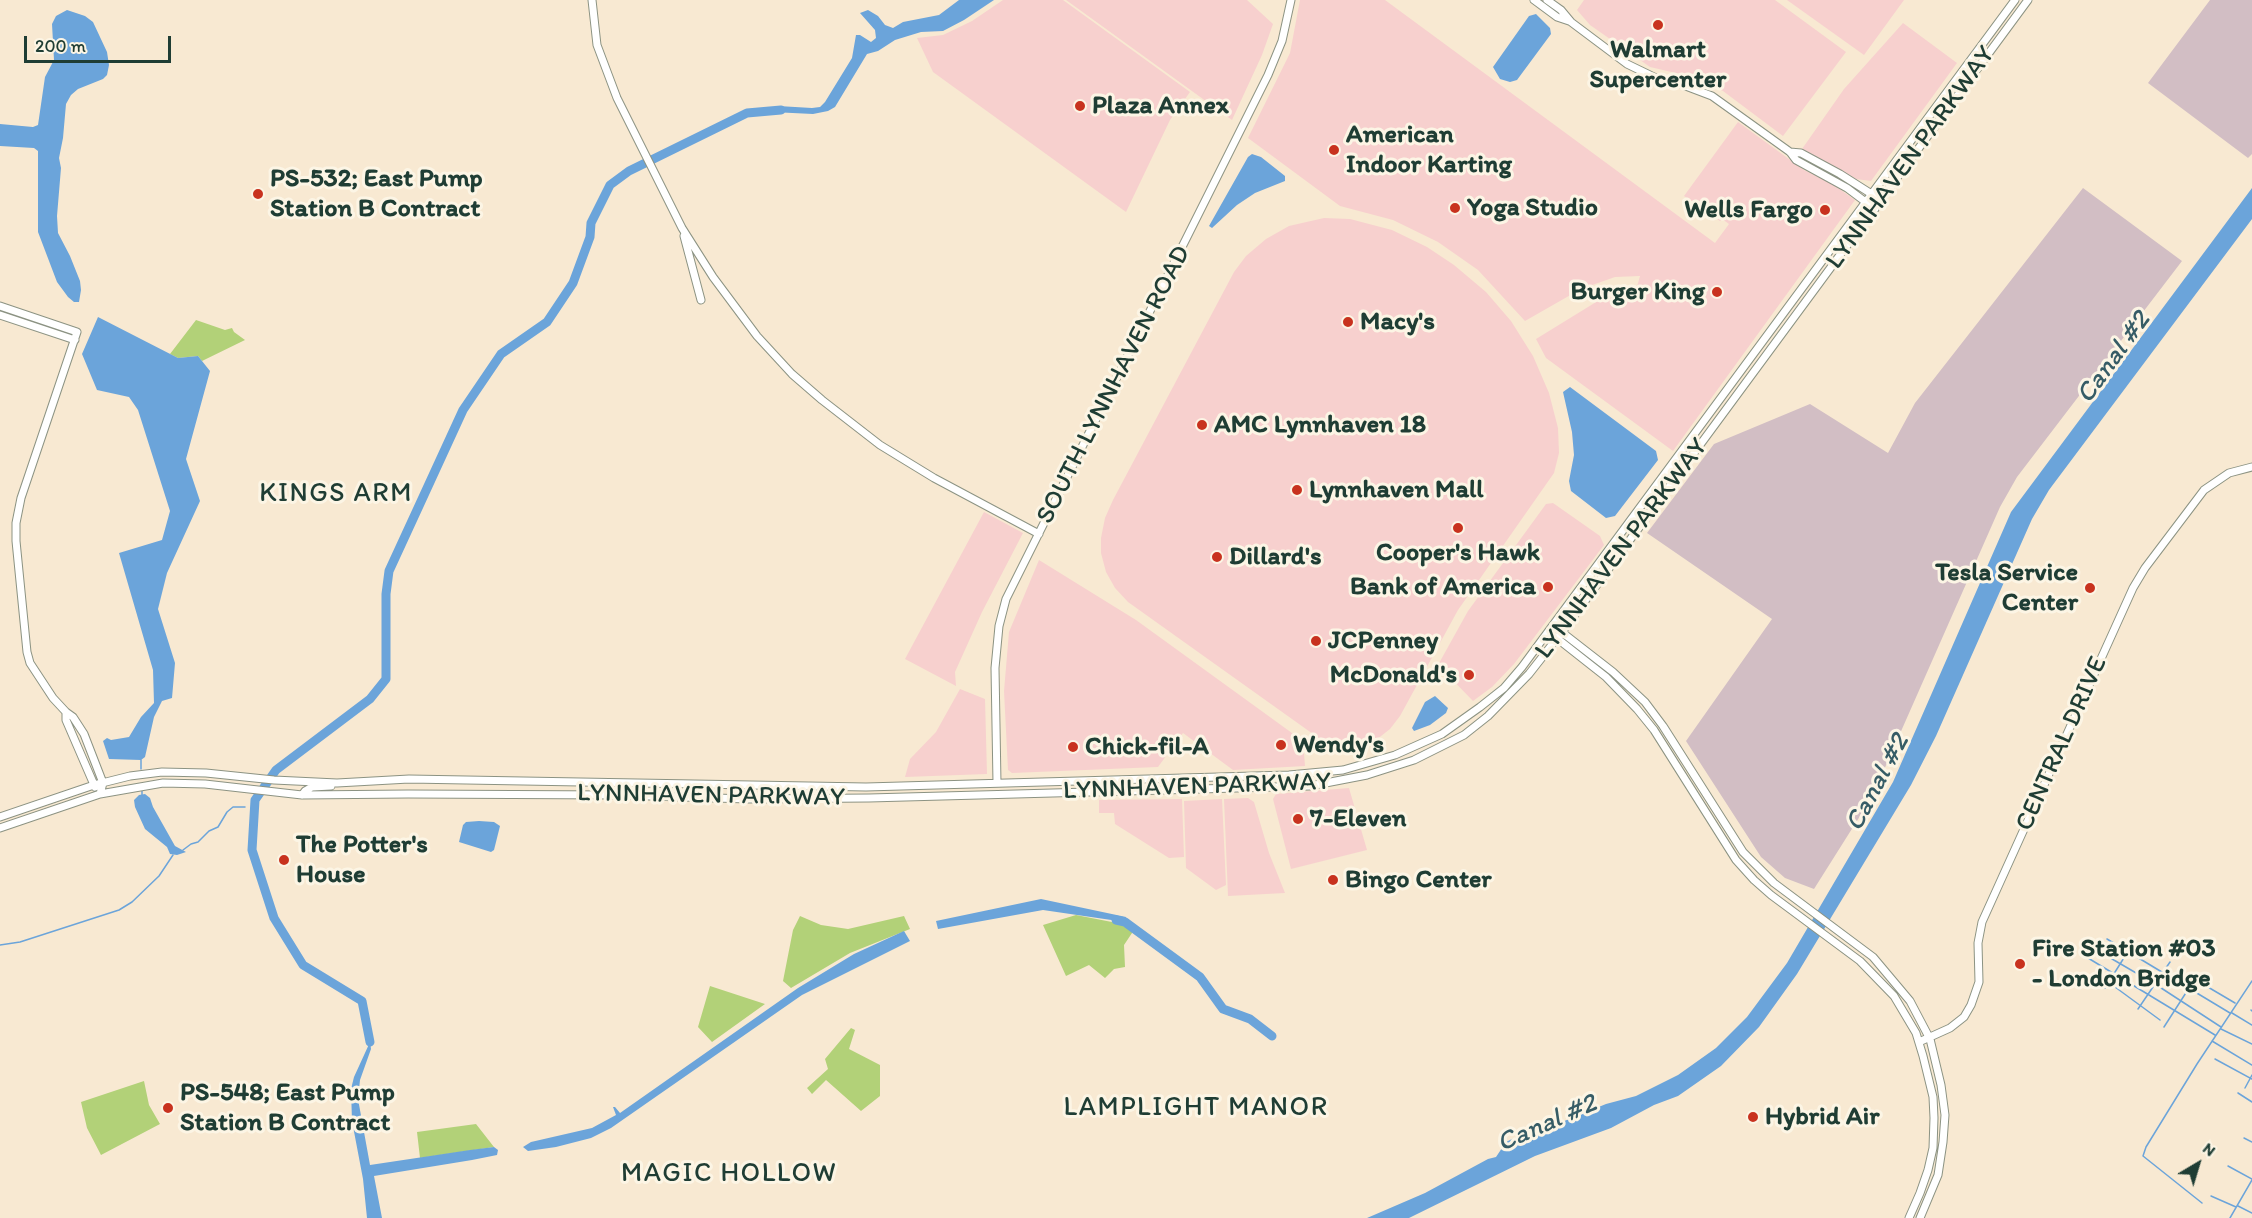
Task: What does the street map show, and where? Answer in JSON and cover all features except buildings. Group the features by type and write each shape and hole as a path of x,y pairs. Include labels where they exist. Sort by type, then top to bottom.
{"main road":[{"path":"592,0 594,28 602,61 616,98 682,228 713,277 758,336 792,374 853,426 906,462 1039,534"},
{"name":"SOUTH LYNNHAVEN ROAD","path":"997,783 994,691 999,626 1011,588 1268,75 1282,41 1291,0"},
{"path":"1534,0 1557,17 1571,22"},
{"path":"1547,0 1561,10 1571,22 1638,70 1712,96 1790,152 1796,159 1840,184 1875,209"},
{"name":"LYNNHAVEN PARKWAY","path":"0,817 94,785 162,772 348,783 409,779 866,787 1326,773 1361,766 1395,755 1424,743 1480,707 1504,688 1554,627 1616,538 2015,0"},
{"name":"LYNNHAVEN PARKWAY","path":"0,828 100,794 163,783 206,784 302,795 868,798 1329,784 1387,770 1452,742 1488,716 1505,700 1559,635 2028,0"},
{"path":"1790,152 1801,153 1852,180 1881,200"},
{"path":"682,228 701,300"},
{"path":"0,306 77,332 21,498 16,530 28,656 33,670 66,712 74,717 84,734 103,783 100,794"},
{"path":"0,315 75,340"},
{"name":"CENTRAL DRIVE","path":"1918,1042 1930,1039 1950,1028 1964,1017 1971,1005 1979,982 1978,943 1982,922 2133,588 2145,568 2204,490 2229,473 2252,467"},
{"path":"1554,627 1559,635 1606,677 1654,730 1736,860 1771,895 1860,961 1886,985 1906,1016 1918,1042 1933,1096 1933,1148 1920,1193 1908,1218"},
{"path":"1549,633 1559,635 1613,672 1645,702 1663,726 1743,852 1774,883 1873,957 1890,974 1910,1001 1930,1039 1941,1085 1944,1127 1938,1174 1920,1218"},
{"path":"66,712 66,720 100,794"},
{"path":"302,795 304,790 312,787 348,783"}],"shaded area":[{"name":"Plaza Annex","path":"1003,0 1063,0 1190,92 1170,120 1126,212 933,72 917,38 943,35 972,21"},
{"path":"1066,0 1247,0 1273,24 1262,55 1232,120"},
{"path":"1300,0 1385,0 1715,243 1729,224 1722,219 1720,221 1684,196 1738,122 1804,170 1831,183 1855,200 1673,451 1546,358 1536,339 1601,299 1635,294 1640,276 1615,277 1581,289 1525,321 1478,270 1438,242 1393,220 1340,206 1248,138 1290,53"},
{"path":"1584,0 1775,0 1846,52 1783,136 1723,91 1693,77 1650,67 1590,25 1577,10"},
{"path":"1787,0 1904,0 1864,55"},
{"path":"2210,0 2252,0 2252,154 2248,158 2148,83"},
{"path":"1903,23 1957,63 1871,181 1856,179 1802,149 1844,89"},
{"path":"2083,188 2182,261 2017,477 2000,507 1872,797 1814,889 1785,878 1761,857 1686,741 1772,619 1647,533 1714,444 1810,404 1888,453 1915,403"},
{"name":"Lynnhaven Mall","path":"1324,218 1350,219 1392,230 1427,247 1454,265 1486,292 1511,321 1533,356 1549,393 1558,428 1559,453 1554,473 1458,610 1400,716 1390,729 1376,740 1354,746 1342,746 1320,739 1128,602 1115,588 1106,572 1101,553 1105,518 1113,500 1234,272 1246,256 1266,239 1289,226"},
{"path":"1553,503 1600,536 1604,545 1514,664 1492,687 1473,701 1438,665 1468,611 1546,504"},
{"path":"984,512 1023,533 982,612 955,672 956,686 905,659"},
{"path":"1039,560 1136,620 1303,741 1305,766 1233,770 1183,733 1158,767 1012,773 1008,770 1004,691 1009,632"},
{"path":"960,689 985,699 987,774 905,777 910,759 936,732"},
{"path":"1349,788 1367,850 1291,869 1273,799 1276,794"},
{"path":"1248,798 1254,802 1269,853 1285,893 1228,896 1224,799"},
{"path":"1182,799 1184,857 1169,858 1115,824 1114,813 1099,813 1099,800"},
{"path":"1222,799 1226,885 1216,890 1186,868 1184,801"}],"green space":[{"path":"196,320 225,330 232,328 245,340 202,361 198,356 178,358 170,354"},
{"path":"1076,915 1122,924 1134,930 1124,945 1125,967 1114,969 1105,978 1089,965 1066,976 1043,925"},
{"path":"800,916 821,925 848,929 904,916 910,929 850,953 791,988 783,981 793,930"},
{"path":"710,986 765,1004 712,1042 698,1027"},
{"path":"851,1028 855,1030 849,1049 880,1065 880,1096 861,1111 826,1080 812,1094 807,1088 828,1069 825,1059"},
{"path":"144,1081 149,1105 160,1124 101,1155 87,1128 81,1102"},
{"path":"476,1124 494,1147 420,1158 417,1132"}],"water":[{"path":"959,0 994,0 943,31 921,32 895,40 878,51 867,54 835,107 828,111 813,114 768,110 778,106 820,107 825,102 852,58 856,35 871,42 876,38 875,30 860,13 868,10 878,16 885,25 893,28 903,22 939,15"},
{"path":"67,10 85,16 93,22 107,52 109,65 107,75 103,79 78,89 66,104 59,158 61,168 58,233 80,281 79,302 74,302 68,297 57,282 38,232 38,151 34,148 0,146 0,124 33,127 38,125 45,77 54,60 52,24 56,16"},
{"path":"1536,14 1550,28 1551,34 1517,80 1510,82 1500,79 1493,67 1529,16"},
{"path":"1252,154 1261,157 1285,176 1285,181 1255,193 1237,205 1212,228 1209,226 1248,157"},
{"path":"2252,188 2252,219 2049,490 2032,519 1936,736 1911,785 1797,974 1759,1027 1721,1066 1678,1096 1654,1105 1611,1128 1535,1156 1409,1218 1367,1218 1425,1193 1488,1159 1496,1157 1506,1142 1512,1139 1606,1104 1636,1096 1678,1075 1716,1048 1747,1017 1787,963 1893,782 2011,512"},
{"path":"98,317 178,358 198,356 210,371 186,459 200,501 167,573 158,609 175,663 172,698 162,701 154,717 145,757 141,760 109,759 103,741 107,738 111,740 129,737 141,717 154,703 153,670 119,553 162,540 170,511 138,410 129,397 97,390 82,354"},
{"path":"1570,387 1656,451 1658,460 1615,516 1606,518 1571,491 1569,481 1574,455 1572,432 1563,392"},
{"path":"1435,696 1448,708 1446,713 1430,725 1414,731 1412,728 1425,702"},
{"path":"145,794 150,798 175,846 186,852 177,855 170,854 167,847 145,829 134,800 139,795"},
{"path":"466,822 494,822 500,826 494,850 491,852 459,842 463,825"},
{"path":"1041,899 1126,917 1125,922 1043,910 938,929 936,921"},
{"path":"904,931 910,941 802,995 611,1128 591,1138 556,1147 528,1151 523,1147 531,1142 592,1128 616,1115 613,1107 620,1113 798,988 854,954"},
{"path":"370,1042 371,1049 360,1080 358,1099 370,1165 494,1147 498,1150 497,1155 374,1176 382,1218 367,1218 363,1179 352,1121 351,1089"}],"waterway":[{"path":"370,1042 362,1001 303,965 274,918 252,850 255,800 276,770 370,699 386,679 386,594 389,571 463,410 501,354 547,322 573,283 590,237 591,223 610,185 629,171 747,113 781,110"},
{"path":"141,760 141,769"},
{"path":"183,850 218,827 233,807 245,807"},
{"path":"0,945 20,942 119,910 132,902 159,876 173,855"},
{"path":"1116,920 1125,922 1200,977 1223,1009 1250,1019 1272,1036"},
{"path":"2107,939 2230,1013"},
{"path":"2105,988 2132,945"},
{"path":"2095,949 2155,984 2221,1027"},
{"path":"2088,958 2215,1035"},
{"path":"2138,1009 2170,962"},
{"path":"2164,1027 2198,974"},
{"path":"2100,976 2160,1020"},
{"path":"2196,980 2235,1003"},
{"path":"2202,1203 2143,1156 2146,1147 2197,1064 2252,981"},
{"path":"2232,1013 2252,1025"},
{"path":"2221,1029 2252,1044"},
{"path":"2212,1041 2252,1065"},
{"path":"2215,1059 2252,1079"},
{"path":"2245,1088 2252,1075"},
{"path":"2238,1093 2252,1102"},
{"path":"2244,1138 2252,1142"},
{"path":"2228,1166 2252,1179"},
{"path":"2230,1218 2252,1180"},
{"path":"2211,1196 2236,1207"},
{"path":"2238,1206 2252,1213"}],"place":[{"name":"Walmart Supercenter","path":"1658,25"},
{"name":"Plaza Annex","path":"1080,106"},
{"name":"American Indoor Karting","path":"1334,150"},
{"name":"PS-532; East Pump Station B Contract","path":"258,194"},
{"name":"Yoga Studio","path":"1455,208"},
{"name":"Wells Fargo","path":"1825,210"},
{"name":"Burger King","path":"1717,292"},
{"name":"Macy's","path":"1348,322"},
{"name":"AMC Lynnhaven 18","path":"1202,425"},
{"name":"Lynnhaven Mall","path":"1297,490"},
{"name":"Cooper's Hawk","path":"1458,528"},
{"name":"Dillard's","path":"1217,557"},
{"name":"Bank of America","path":"1548,587"},
{"name":"Tesla Service Center","path":"2090,588"},
{"name":"JCPenney","path":"1316,641"},
{"name":"McDonald's","path":"1469,675"},
{"name":"Wendy's","path":"1281,745"},
{"name":"Chick-fil-A","path":"1073,747"},
{"name":"7-Eleven","path":"1298,819"},
{"name":"The Potter's House","path":"284,860"},
{"name":"Bingo Center","path":"1333,880"},
{"name":"Fire Station #03 - London Bridge","path":"2020,964"},
{"name":"PS-548; East Pump Station B Contract","path":"168,1108"},
{"name":"Hybrid Air","path":"1753,1117"}],"district":[{"name":"KINGS ARM","path":"336,494"},
{"name":"LAMPLIGHT MANOR","path":"1196,1108"},
{"name":"MAGIC HOLLOW","path":"729,1174"}],"water label":[{"name":"Canal #2","path":"2114,358"},
{"name":"Canal #2","path":"1878,783"},
{"name":"Canal #2","path":"1547,1124"}]}
